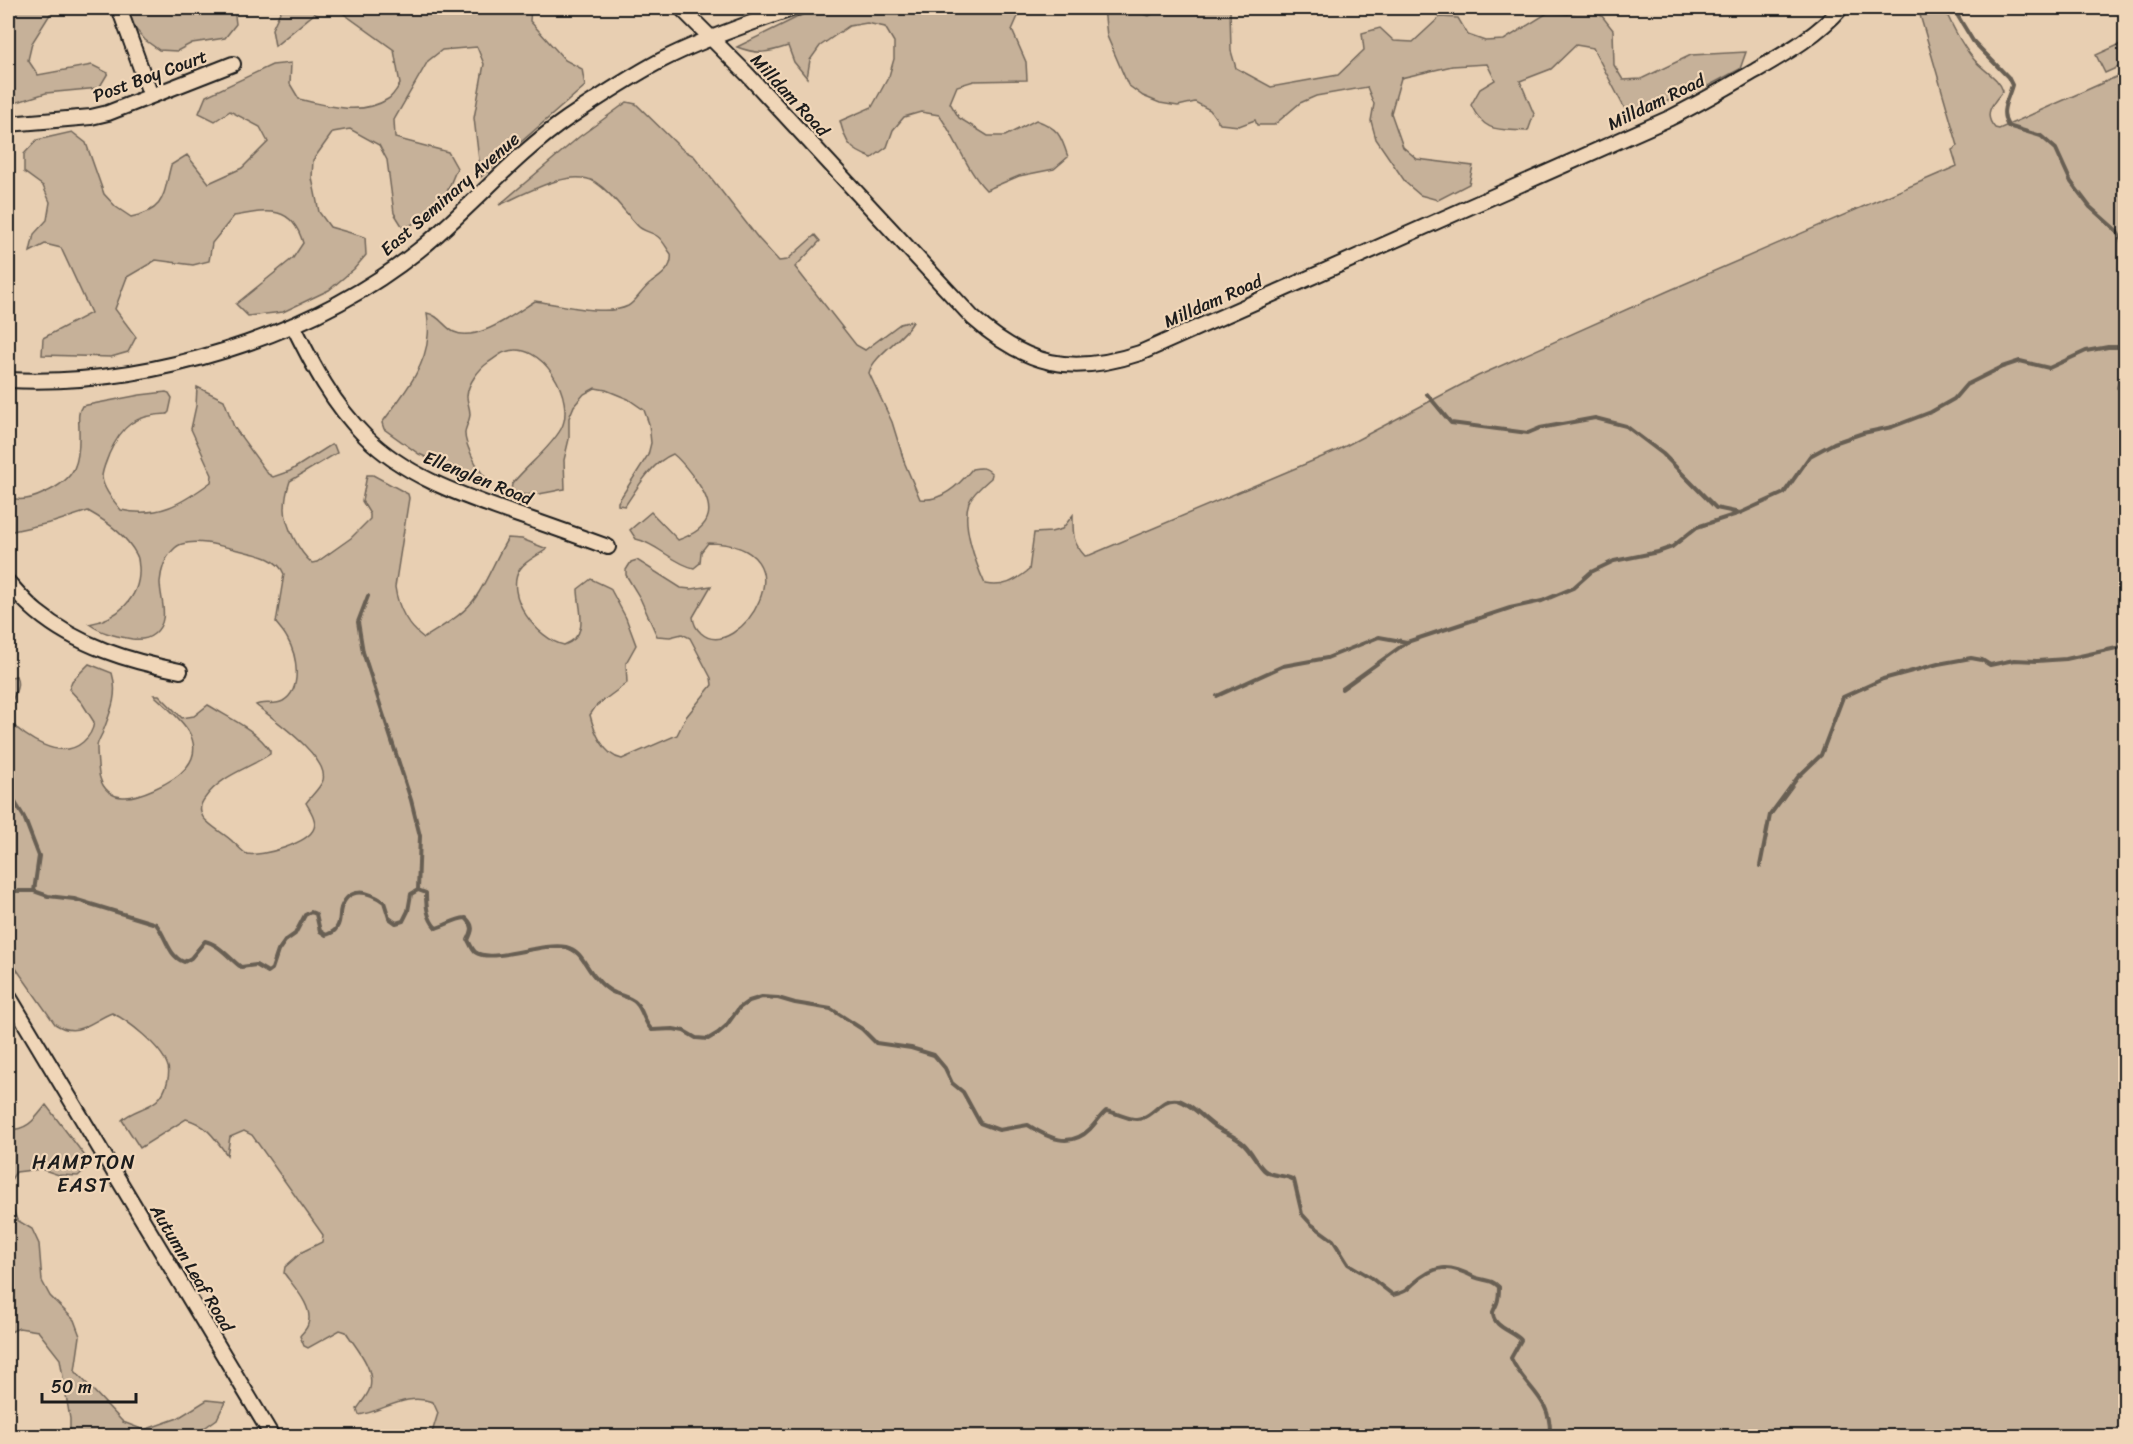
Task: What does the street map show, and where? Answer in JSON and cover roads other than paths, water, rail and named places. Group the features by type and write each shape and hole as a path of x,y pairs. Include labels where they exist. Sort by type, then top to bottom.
{"street":[{"path":"119,8 151,96"},
{"name":"Milldam Road","path":"681,8 994,337 1042,361 1066,365 1092,365 1140,353 1670,118 1779,57 1812,35 1841,8"},
{"name":"East Seminary Avenue","path":"8,380 82,379 136,372 192,360 243,345 293,326 368,285 418,251 516,161 566,120 616,87 660,61 712,38 795,8"},
{"name":"Post Boy Court","path":"8,124 91,117 233,64"},
{"name":"Ellenglen Road","path":"293,326 318,375 337,404 365,437 392,459 418,475 463,495 608,547"},
{"path":"8,582 37,612 75,637 114,655 180,671"},
{"name":"Autumn Leaf Road","path":"8,995 272,1437"}],"waterway":[{"path":"1953,8 1973,41 2008,77 2012,85 2004,110 2008,126 2041,136 2056,149 2071,182 2090,207 2116,230 2126,248"},
{"path":"1342,689 1407,642 1510,608 1542,601 1573,588 1591,572 1614,561 1672,547 1697,527 1740,513 1784,493 1810,456 1834,443 1863,433 1892,427 1931,412 1954,399 1966,385 2002,367 2020,361 2049,368 2086,351 2126,347"},
{"path":"1427,394 1451,423 1528,433 1540,428 1595,418 1626,426 1663,454 1716,508 1740,513"},
{"path":"368,596 358,622 363,652 411,800 420,836 418,890"},
{"path":"1217,696 1283,666 1327,658 1379,637 1407,642"},
{"path":"1760,866 1770,815 1798,777 1821,755 1843,697 1883,679 1938,664 1971,658 1982,660 1990,665 2014,660 2066,659 2126,646"},
{"path":"8,791 24,817 39,856 34,891"},
{"path":"8,891 34,891 48,896 74,899 156,924 171,951 184,962 191,958 205,941 219,948 241,967 256,965 268,972 272,969 278,951 285,941 295,934 305,915 311,912 316,914 320,931 326,935 330,934 338,925 344,901 354,894 365,893 384,902 389,918 396,923 403,921 408,911 411,894 418,890 426,893 428,912 436,928 466,918 472,928 468,940 475,952 493,956 544,947 556,946 572,949 605,987 636,1003 652,1030 673,1029 684,1031 696,1038 708,1039 726,1026 739,1008 749,1001 762,997 831,1009 862,1029 876,1043 911,1048 934,1055 945,1068 952,1083 963,1092 980,1123 999,1130 1028,1125 1051,1137 1075,1139 1090,1129 1106,1111 1138,1119 1147,1116 1167,1101 1178,1100 1193,1108 1216,1127 1241,1141 1267,1172 1294,1180 1302,1214 1311,1224 1333,1240 1348,1264 1393,1295 1404,1291 1428,1273 1442,1268 1457,1270 1496,1284 1499,1287 1499,1295 1493,1312 1494,1317 1499,1325 1521,1340 1511,1358 1542,1402 1547,1412 1550,1436"}],"district":[{"name":"HAMPTON EAST","path":"84,1174"}]}
